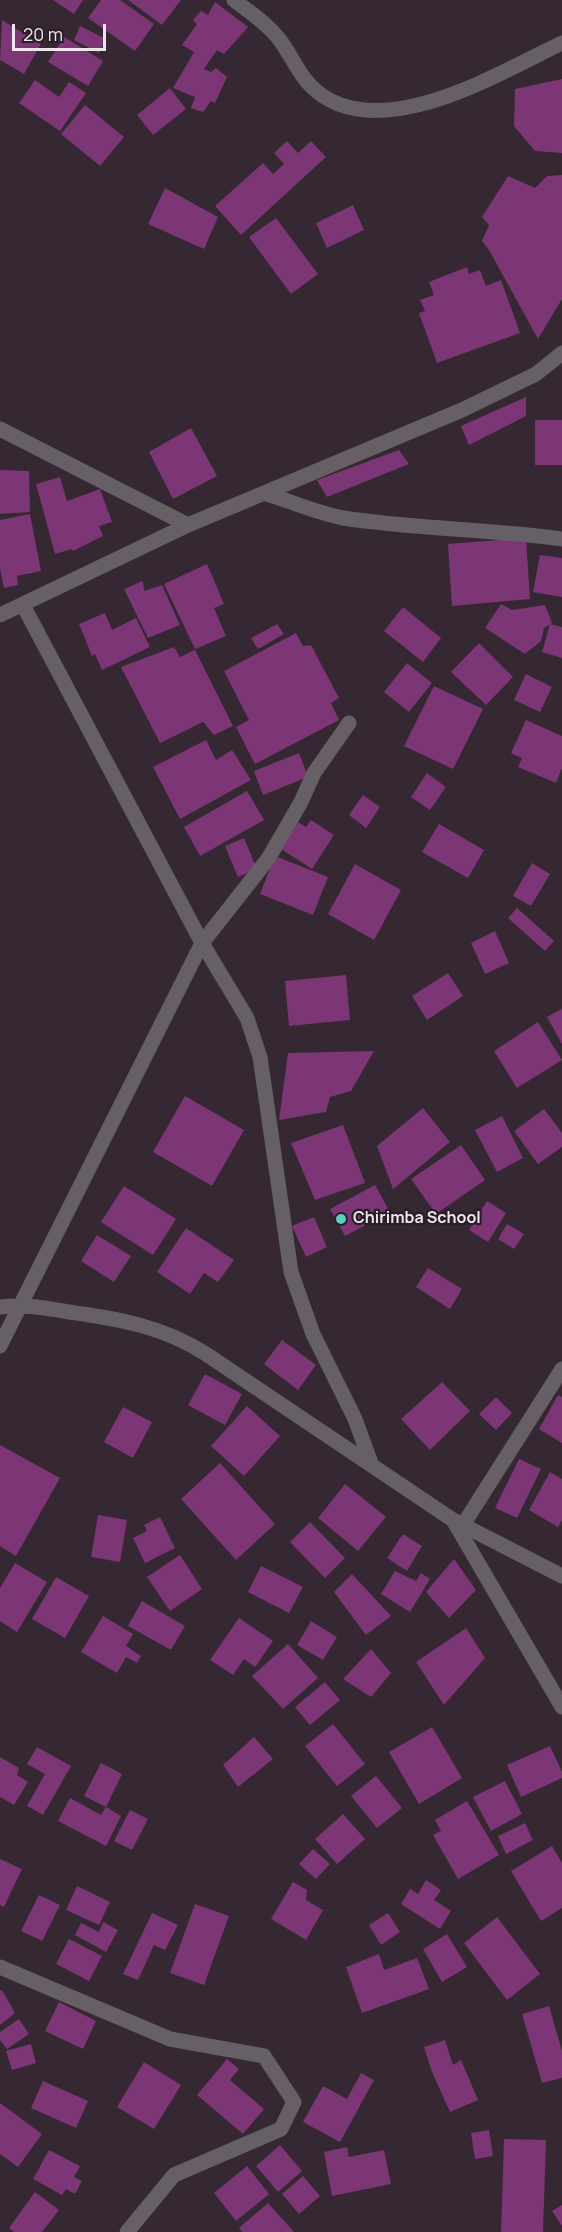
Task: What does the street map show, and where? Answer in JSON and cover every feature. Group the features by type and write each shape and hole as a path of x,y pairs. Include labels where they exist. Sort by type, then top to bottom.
{"street":[{"path":"234,0 278,37 309,84 332,103 370,111 410,107 446,97 562,43"},
{"path":"0,615 188,525 462,410 536,374 562,353"},
{"path":"0,429 188,525"},
{"path":"264,493 340,517 562,539"},
{"path":"23,604 202,943 247,1017 260,1057 291,1272 313,1334 355,1419 371,1463"},
{"path":"0,1346 202,943 268,859 301,802 314,773 349,723"},
{"path":"0,1307 20,1305 119,1319 163,1330 196,1348 458,1523 562,1576"},
{"path":"458,1523 562,1368"},
{"path":"458,1523 562,1707"},
{"path":"0,1967 170,2039 264,2056 294,2102 281,2129 174,2175 127,2232"}],"building":[{"path":"53,0 83,0 74,14"},
{"path":"101,0 120,0 154,24 135,51 88,18"},
{"path":"128,0 181,0 162,25"},
{"path":"215,2 248,27 224,54 217,50 204,69 211,72 216,68 227,77 215,103 211,101 203,112 191,108 195,97 173,88 194,52 182,45 197,24 193,20 201,11 208,15"},
{"path":"2,20 41,44 24,74 0,60"},
{"path":"80,26 106,39 99,53 74,40"},
{"path":"64,37 103,61 88,86 48,62"},
{"path":"562,79 562,153 535,151 514,126 515,89"},
{"path":"35,80 59,97 69,82 86,93 60,131 19,103"},
{"path":"170,88 186,109 153,135 137,115"},
{"path":"85,105 124,137 100,166 61,134"},
{"path":"287,141 298,153 311,141 326,157 241,235 215,206 263,163 273,174 284,164 274,153"},
{"path":"562,175 562,299 538,339 482,241 489,225 482,217 508,176 535,188 547,176"},
{"path":"165,188 218,217 204,249 148,224"},
{"path":"353,205 364,230 327,248 316,223"},
{"path":"276,218 318,274 291,294 249,237"},
{"path":"467,267 469,274 480,270 486,286 501,280 520,333 437,363 419,313 425,311 420,300 434,295 429,282"},
{"path":"526,397 526,416 469,445 461,426"},
{"path":"535,420 562,420 562,465 535,465"},
{"path":"191,428 217,476 173,499 149,452"},
{"path":"399,450 409,464 327,497 317,480"},
{"path":"0,470 29,471 30,512 0,514"},
{"path":"60,477 67,501 100,489 112,522 99,526 103,536 73,551 72,549 55,554 36,484"},
{"path":"30,514 41,571 17,576 18,585 4,588 0,568 0,520"},
{"path":"526,538 530,599 452,606 448,544"},
{"path":"540,555 562,558 562,597 533,592"},
{"path":"207,564 224,604 214,608 226,636 195,649 164,584"},
{"path":"143,581 144,591 162,585 180,625 148,638 124,589"},
{"path":"501,604 512,610 545,605 552,623 544,628 541,641 525,654 485,628"},
{"path":"403,607 441,638 423,662 384,631"},
{"path":"105,613 112,630 136,618 150,647 102,670 95,654 92,656 79,624"},
{"path":"277,624 284,634 258,649 251,638"},
{"path":"550,624 562,627 562,658 542,652"},
{"path":"296,633 303,646 311,645 339,698 331,703 339,720 255,764 236,727 249,720 224,671"},
{"path":"479,643 513,677 486,705 451,672"},
{"path":"174,647 180,657 195,650 233,726 214,735 203,722 160,743 121,667"},
{"path":"407,663 432,683 409,712 384,692"},
{"path":"526,674 552,687 540,712 514,700"},
{"path":"434,686 483,709 453,769 404,746"},
{"path":"526,720 562,736 562,768 556,783 518,767 522,758 511,753"},
{"path":"206,740 216,760 232,750 251,780 180,819 153,767"},
{"path":"299,753 308,777 263,795 254,771"},
{"path":"427,773 446,787 430,810 411,797"},
{"path":"247,791 264,820 200,856 184,827"},
{"path":"363,795 380,807 366,828 349,815"},
{"path":"311,820 334,835 312,869 278,847 290,835 298,822 306,827"},
{"path":"439,824 484,850 468,878 422,852"},
{"path":"244,838 257,869 238,877 225,846"},
{"path":"275,856 328,877 313,915 260,894"},
{"path":"532,863 550,874 531,906 513,896"},
{"path":"355,864 401,890 374,940 328,914"},
{"path":"517,908 554,941 545,951 508,918"},
{"path":"495,931 509,963 485,974 471,943"},
{"path":"448,973 463,996 427,1020 412,996"},
{"path":"346,975 350,1020 289,1026 285,981"},
{"path":"562,1009 562,1044 547,1017"},
{"path":"538,1022 562,1060 517,1088 494,1051"},
{"path":"374,1051 351,1091 330,1097 326,1112 279,1120 288,1053"},
{"path":"185,1096 244,1130 212,1186 153,1152"},
{"path":"423,1108 450,1142 393,1189 377,1146"},
{"path":"544,1109 562,1133 562,1147 538,1164 514,1131"},
{"path":"502,1116 523,1158 497,1172 475,1130"},
{"path":"343,1125 365,1183 315,1200 291,1143"},
{"path":"461,1145 485,1180 436,1214 411,1179"},
{"path":"375,1185 390,1212 345,1236 330,1209"},
{"path":"124,1186 176,1219 153,1255 101,1222"},
{"path":"487,1201 506,1213 488,1242 469,1230"},
{"path":"314,1217 327,1247 306,1257 292,1226"},
{"path":"507,1224 524,1234 514,1249 498,1239"},
{"path":"186,1228 234,1260 218,1282 204,1273 190,1294 157,1272"},
{"path":"97,1235 131,1256 114,1282 81,1261"},
{"path":"428,1268 462,1289 450,1309 416,1287"},
{"path":"282,1340 316,1365 298,1390 264,1364"},
{"path":"205,1374 242,1394 225,1425 188,1405"},
{"path":"442,1382 470,1411 430,1450 401,1419"},
{"path":"558,1395 562,1397 562,1443 539,1429"},
{"path":"496,1397 512,1413 496,1430 479,1414"},
{"path":"247,1406 280,1436 244,1476 211,1446"},
{"path":"123,1407 152,1422 133,1458 104,1442"},
{"path":"0,1445 60,1478 16,1556 0,1546"},
{"path":"519,1459 541,1469 517,1518 495,1508"},
{"path":"220,1463 275,1524 236,1560 181,1499"},
{"path":"550,1472 562,1479 562,1520 558,1527 529,1510"},
{"path":"345,1484 386,1517 358,1551 318,1518"},
{"path":"98,1515 127,1520 120,1562 91,1557"},
{"path":"160,1517 175,1548 145,1563 133,1538 147,1531 144,1525"},
{"path":"310,1522 345,1558 325,1578 290,1542"},
{"path":"403,1534 422,1546 407,1571 387,1558"},
{"path":"180,1555 202,1589 170,1611 147,1577"},
{"path":"454,1559 476,1590 449,1618 426,1592"},
{"path":"15,1563 47,1582 17,1632 0,1621 0,1588"},
{"path":"261,1566 303,1587 289,1613 248,1592"},
{"path":"395,1571 416,1581 421,1573 430,1579 410,1612 381,1594"},
{"path":"352,1574 391,1616 366,1635 334,1592"},
{"path":"56,1577 89,1596 65,1638 32,1619"},
{"path":"142,1601 185,1626 171,1650 128,1626"},
{"path":"103,1616 133,1634 126,1646 141,1656 137,1663 126,1657 117,1673 81,1652"},
{"path":"239,1618 273,1641 255,1667 244,1659 233,1675 210,1660"},
{"path":"311,1621 337,1637 323,1660 297,1645"},
{"path":"466,1628 485,1658 444,1705 416,1662"},
{"path":"288,1644 318,1678 283,1709 252,1676"},
{"path":"371,1649 391,1673 371,1697 343,1679"},
{"path":"325,1682 340,1700 310,1725 295,1707"},
{"path":"333,1724 365,1764 337,1786 305,1746"},
{"path":"432,1727 462,1778 419,1804 389,1752"},
{"path":"254,1737 273,1759 238,1787 223,1765"},
{"path":"550,1746 562,1772 562,1778 521,1797 507,1765"},
{"path":"37,1747 71,1766 43,1815 27,1806 45,1774 27,1764"},
{"path":"0,1757 19,1768 17,1775 28,1782 14,1805 0,1797"},
{"path":"101,1763 122,1774 106,1807 84,1796"},
{"path":"376,1776 402,1808 377,1828 351,1796"},
{"path":"505,1781 522,1814 491,1831 473,1797"},
{"path":"70,1798 101,1815 106,1807 121,1816 106,1846 58,1821"},
{"path":"467,1801 499,1855 458,1879 433,1835 441,1831 435,1820"},
{"path":"130,1810 148,1819 132,1850 114,1841"},
{"path":"343,1814 365,1839 337,1864 315,1839"},
{"path":"525,1823 533,1840 506,1854 498,1836"},
{"path":"552,1846 562,1863 562,1908 541,1921 511,1871"},
{"path":"313,1849 330,1864 316,1879 299,1864"},
{"path":"0,1859 22,1869 4,1907 0,1905"},
{"path":"426,1880 441,1890 434,1900 451,1911 440,1929 401,1904 410,1889 418,1894"},
{"path":"293,1882 307,1890 306,1900 323,1910 306,1940 271,1919"},
{"path":"77,1886 110,1902 99,1925 66,1910"},
{"path":"39,1895 60,1905 42,1941 21,1931"},
{"path":"195,1904 229,1916 204,1985 170,1973"},
{"path":"152,1913 178,1925 165,1950 154,1945 138,1980 123,1974"},
{"path":"388,1913 400,1932 381,1945 369,1925"},
{"path":"497,1917 540,1974 507,2000 464,1943"},
{"path":"103,1922 118,1930 106,1952 75,1935 81,1923 99,1932"},
{"path":"447,1934 467,1967 442,1982 423,1949"},
{"path":"69,1939 102,1956 89,1981 56,1964"},
{"path":"379,1954 384,1970 417,1958 429,1989 362,2013 346,1967"},
{"path":"2,1990 15,2013 0,2025 0,1991"},
{"path":"59,2002 96,2021 83,2049 45,2031"},
{"path":"549,2006 562,2051 562,2078 542,2083 522,2014"},
{"path":"19,2019 29,2034 7,2049 0,2040 0,2032"},
{"path":"445,2040 453,2065 461,2060 478,2100 450,2112 432,2072 424,2047"},
{"path":"31,2044 36,2063 12,2070 6,2051"},
{"path":"227,2059 239,2069 230,2080 264,2109 243,2134 197,2095"},
{"path":"144,2062 181,2085 154,2129 117,2107"},
{"path":"361,2073 374,2080 340,2142 303,2122 323,2086 347,2099"},
{"path":"43,2081 88,2101 76,2128 31,2108"},
{"path":"0,2103 42,2134 18,2167 0,2154"},
{"path":"489,2130 493,2156 475,2159 471,2133"},
{"path":"504,2139 546,2140 543,2232 501,2232"},
{"path":"280,2145 302,2171 278,2192 256,2166"},
{"path":"347,2147 349,2157 384,2150 391,2184 332,2196 324,2152"},
{"path":"49,2150 80,2166 74,2177 82,2181 75,2194 66,2189 62,2195 33,2179"},
{"path":"247,2166 269,2194 236,2221 214,2193"},
{"path":"303,2176 320,2196 299,2214 282,2194"},
{"path":"35,2192 59,2210 42,2232 14,2232 9,2228"},
{"path":"268,2203 294,2232 242,2232 239,2228"},
{"path":"562,2205 562,2226 552,2211"}],"place":[{"name":"Chirimba School","path":"341,1219"}]}
